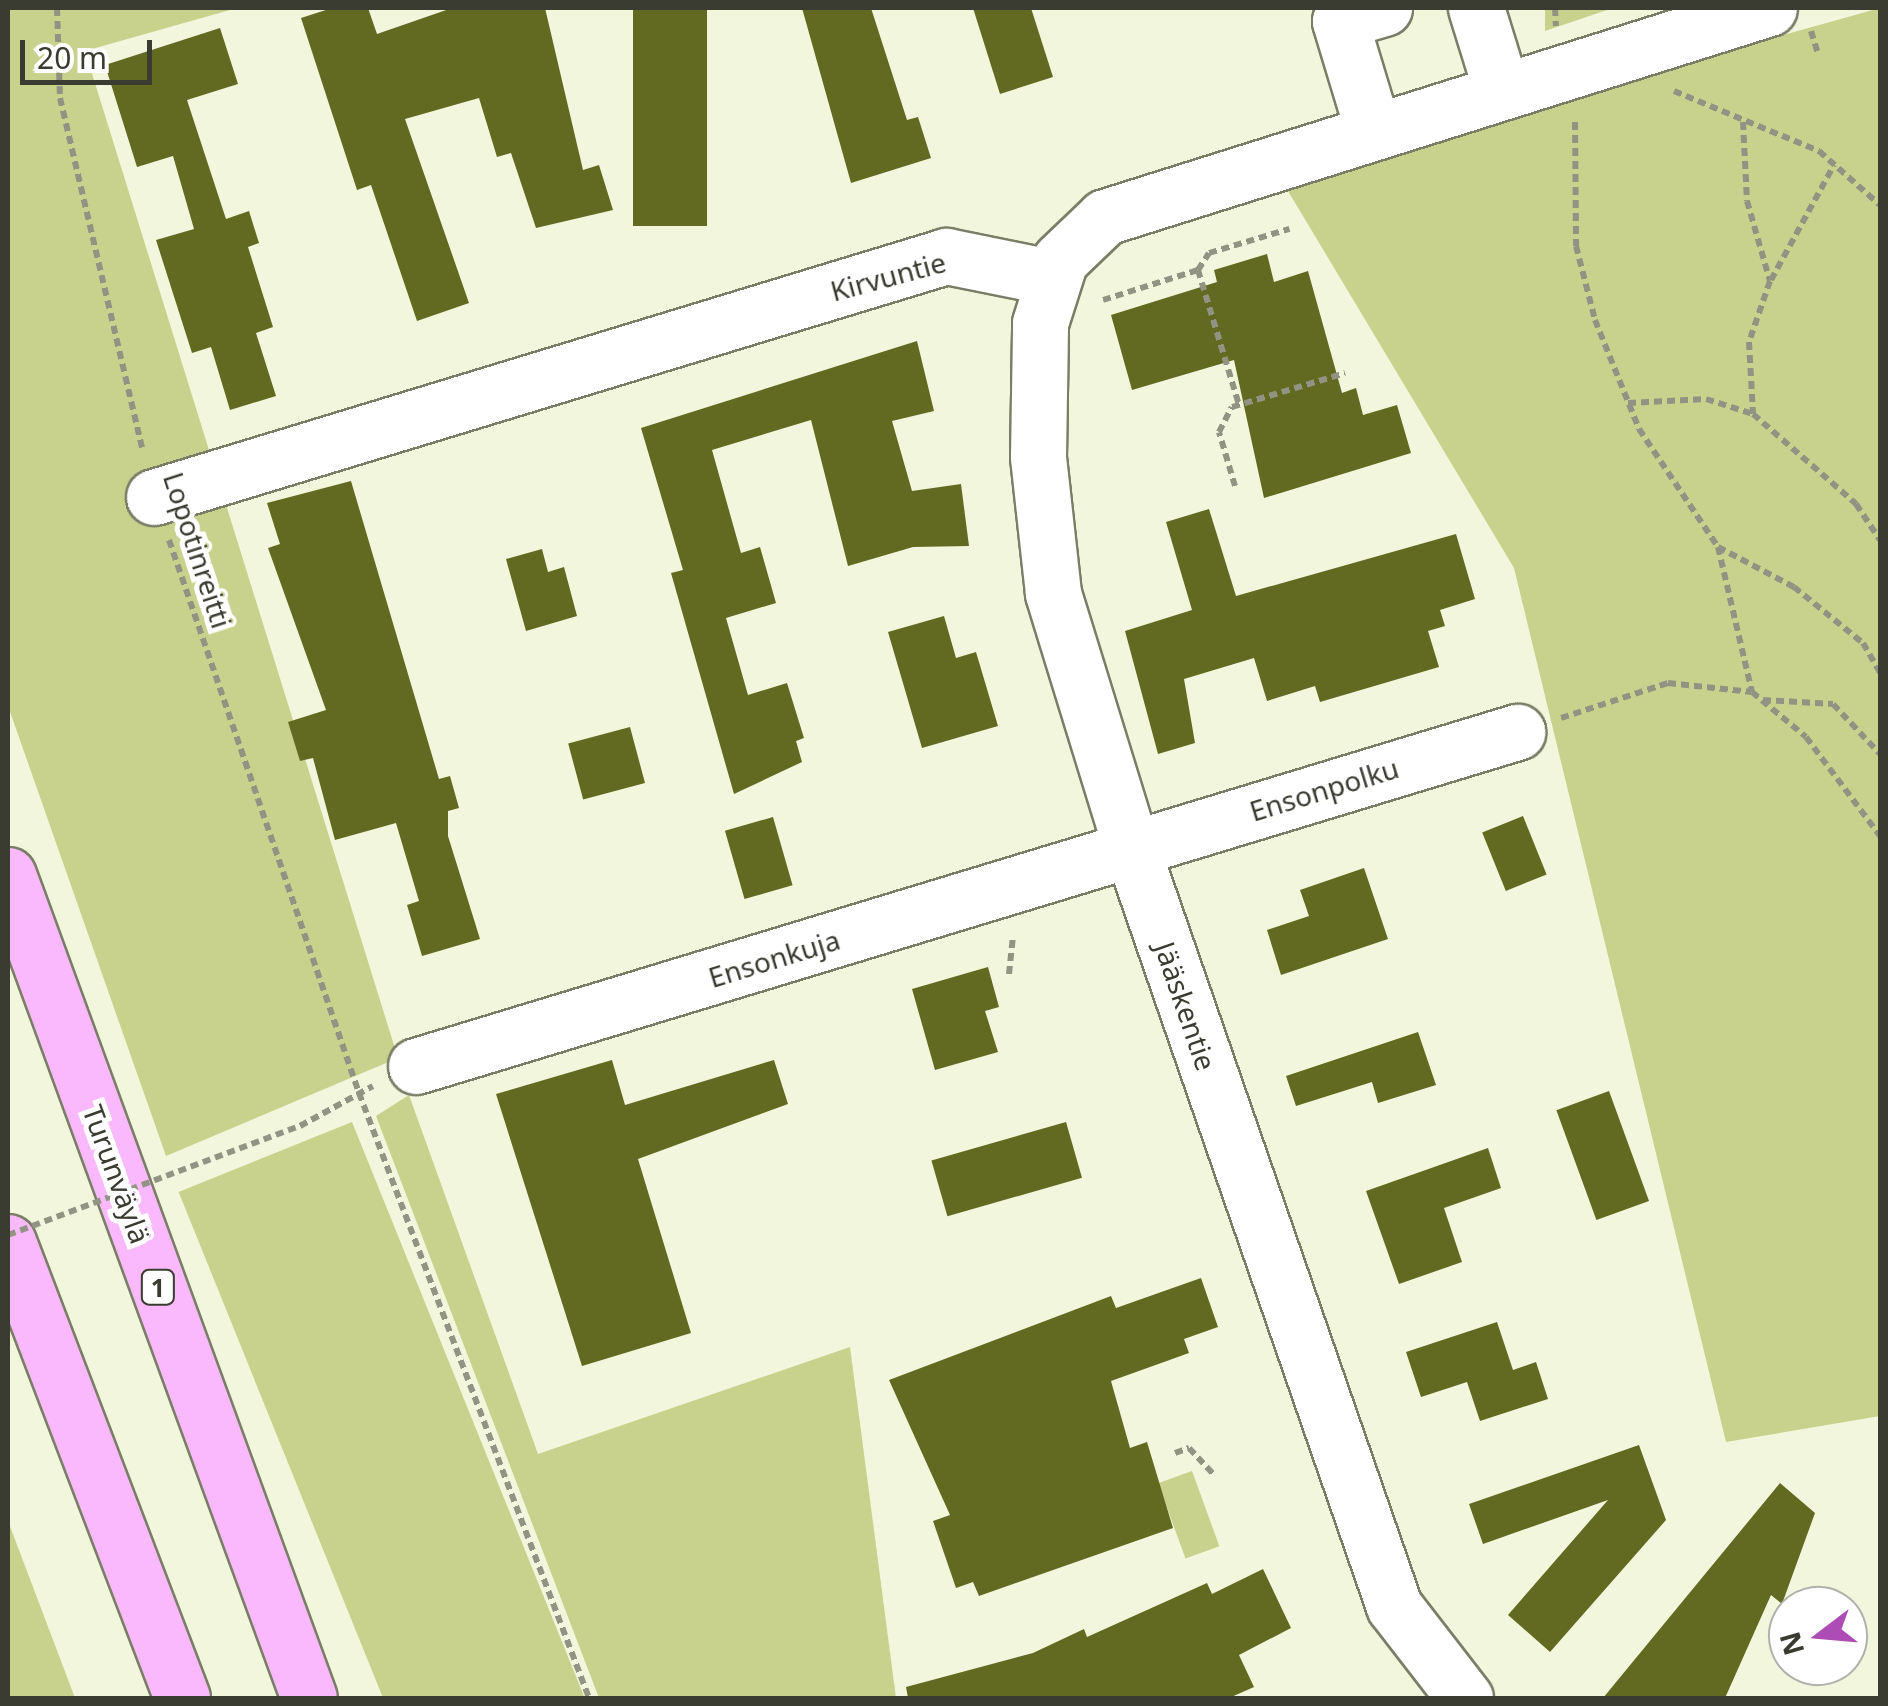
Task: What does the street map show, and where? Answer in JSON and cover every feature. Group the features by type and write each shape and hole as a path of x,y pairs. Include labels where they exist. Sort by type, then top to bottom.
{"highway":[{"name":"Turunväylä","path":"8,876 309,1698"},
{"path":"8,1238 182,1698"}],"street":[{"path":"1372,127 1340,21 1384,8"},
{"path":"1476,8 1500,89"},
{"path":"1050,277 1070,245 1105,217 1372,127 1769,8"},
{"name":"Kirvuntie","path":"154,497 946,256 1050,277"},
{"name":"Jääskentie","path":"1050,277 1034,370 1054,594 1319,1441 1394,1606 1464,1698"},
{"name":"Ensonpolku","path":"1131,847 1517,732"},
{"name":"Ensonkuja","path":"416,1066 1131,847"}],"path":[{"name":"Lopotinreitti","path":"57,8 60,98 154,497 358,1092 589,1698"},
{"path":"1652,44 1682,98 1834,164 1880,205"},
{"path":"1577,67 1576,246 1628,403 1718,547 1752,692"},
{"path":"1743,122 1747,201 1770,281"},
{"path":"1753,414 1749,342 1770,281 1834,164"},
{"path":"1104,300 1198,270 1210,252 1289,229"},
{"path":"1198,270 1240,405"},
{"path":"1235,486 1219,432 1240,405 1345,373"},
{"path":"1628,403 1706,399 1753,414 1856,504 1880,540"},
{"path":"1718,547 1794,586 1863,643 1880,672"},
{"path":"1517,732 1668,683 1752,692 1806,737 1880,836"},
{"path":"1762,700 1833,704 1880,754"},
{"path":"8,1238 300,1126 358,1092"},
{"path":"1175,1453 1189,1448 1214,1476"}],"green space":[{"path":"8,8 237,8 85,51 398,1058 166,1156 8,706"},
{"path":"1545,8 1613,8 1545,31"},
{"path":"1880,8 1880,1416 1726,1442 1514,568 1279,176"},
{"path":"409,1095 538,1454 850,1347 896,1698 599,1698 376,1116"},
{"path":"352,1122 584,1696 383,1698 179,1192"},
{"path":"1192,1471 1219,1546 1186,1558 1158,1483"},
{"path":"8,1521 75,1698 8,1698"}],"building":[{"path":"332,8 368,8 377,34 452,8 545,8 583,170 599,165 613,210 536,228 511,153 497,157 479,98 405,119 469,303 417,321 371,185 357,190 301,18"},
{"path":"633,8 707,8 707,226 633,226"},
{"path":"802,8 871,8 907,120 918,117 931,158 851,183"},
{"path":"973,8 1031,8 1053,77 1000,94"},
{"path":"220,28 238,84 187,100 226,219 249,211 259,243 248,247 273,327 256,333 276,396 230,410 211,347 192,353 156,240 194,229 173,156 137,167 105,65"},
{"path":"1267,254 1274,282 1308,271 1342,393 1356,388 1363,415 1397,405 1411,453 1264,498 1234,360 1132,390 1111,315 1217,282 1214,270"},
{"path":"917,341 934,411 892,421 912,491 961,484 969,546 913,547 848,566 811,420 712,450 741,553 760,547 776,603 726,618 748,695 787,683 804,738 796,741 802,762 734,794 671,573 683,570 641,428"},
{"path":"351,481 439,779 450,776 459,808 448,811 448,836 480,939 422,956 407,905 419,901 396,823 335,840 313,758 300,761 288,722 326,710 268,548 280,544 267,503"},
{"path":"1209,509 1236,596 1456,534 1475,599 1440,610 1445,626 1428,631 1439,667 1320,702 1315,686 1267,701 1254,658 1184,679 1195,743 1158,754 1125,631 1192,610 1166,522"},
{"path":"542,549 548,572 564,567 577,616 526,631 506,559"},
{"path":"944,616 956,658 976,652 998,726 922,748 888,632"},
{"path":"630,727 645,783 583,800 568,744"},
{"path":"1523,816 1547,874 1506,891 1482,832"},
{"path":"773,817 793,885 745,899 725,831"},
{"path":"1364,868 1388,939 1281,975 1267,930 1309,916 1300,890"},
{"path":"988,967 999,1007 985,1011 998,1052 935,1070 912,989"},
{"path":"1418,1032 1436,1085 1378,1103 1372,1082 1296,1106 1286,1076"},
{"path":"612,1060 625,1105 774,1060 788,1104 638,1159 691,1333 582,1366 496,1094"},
{"path":"1609,1091 1649,1201 1596,1220 1556,1110"},
{"path":"1066,1122 1082,1178 947,1216 931,1161"},
{"path":"1488,1148 1501,1188 1444,1208 1462,1262 1399,1284 1366,1191"},
{"path":"1201,1278 1218,1327 1184,1339 1189,1353 1111,1381 1130,1448 1147,1442 1173,1528 979,1596 973,1582 956,1588 933,1521 950,1515 889,1380 1111,1296 1116,1308"},
{"path":"1497,1322 1513,1370 1536,1362 1548,1399 1480,1421 1467,1382 1421,1397 1406,1352"},
{"path":"1639,1445 1666,1520 1550,1652 1508,1615 1608,1500 1483,1544 1469,1504"},
{"path":"1780,1483 1815,1513 1789,1586 1768,1586 1768,1602 1725,1698 1603,1698"},
{"path":"1263,1569 1291,1628 1239,1655 1254,1687 1229,1698 908,1698 906,1687 1033,1653 1084,1629 1087,1637 1207,1583 1212,1594"}]}
